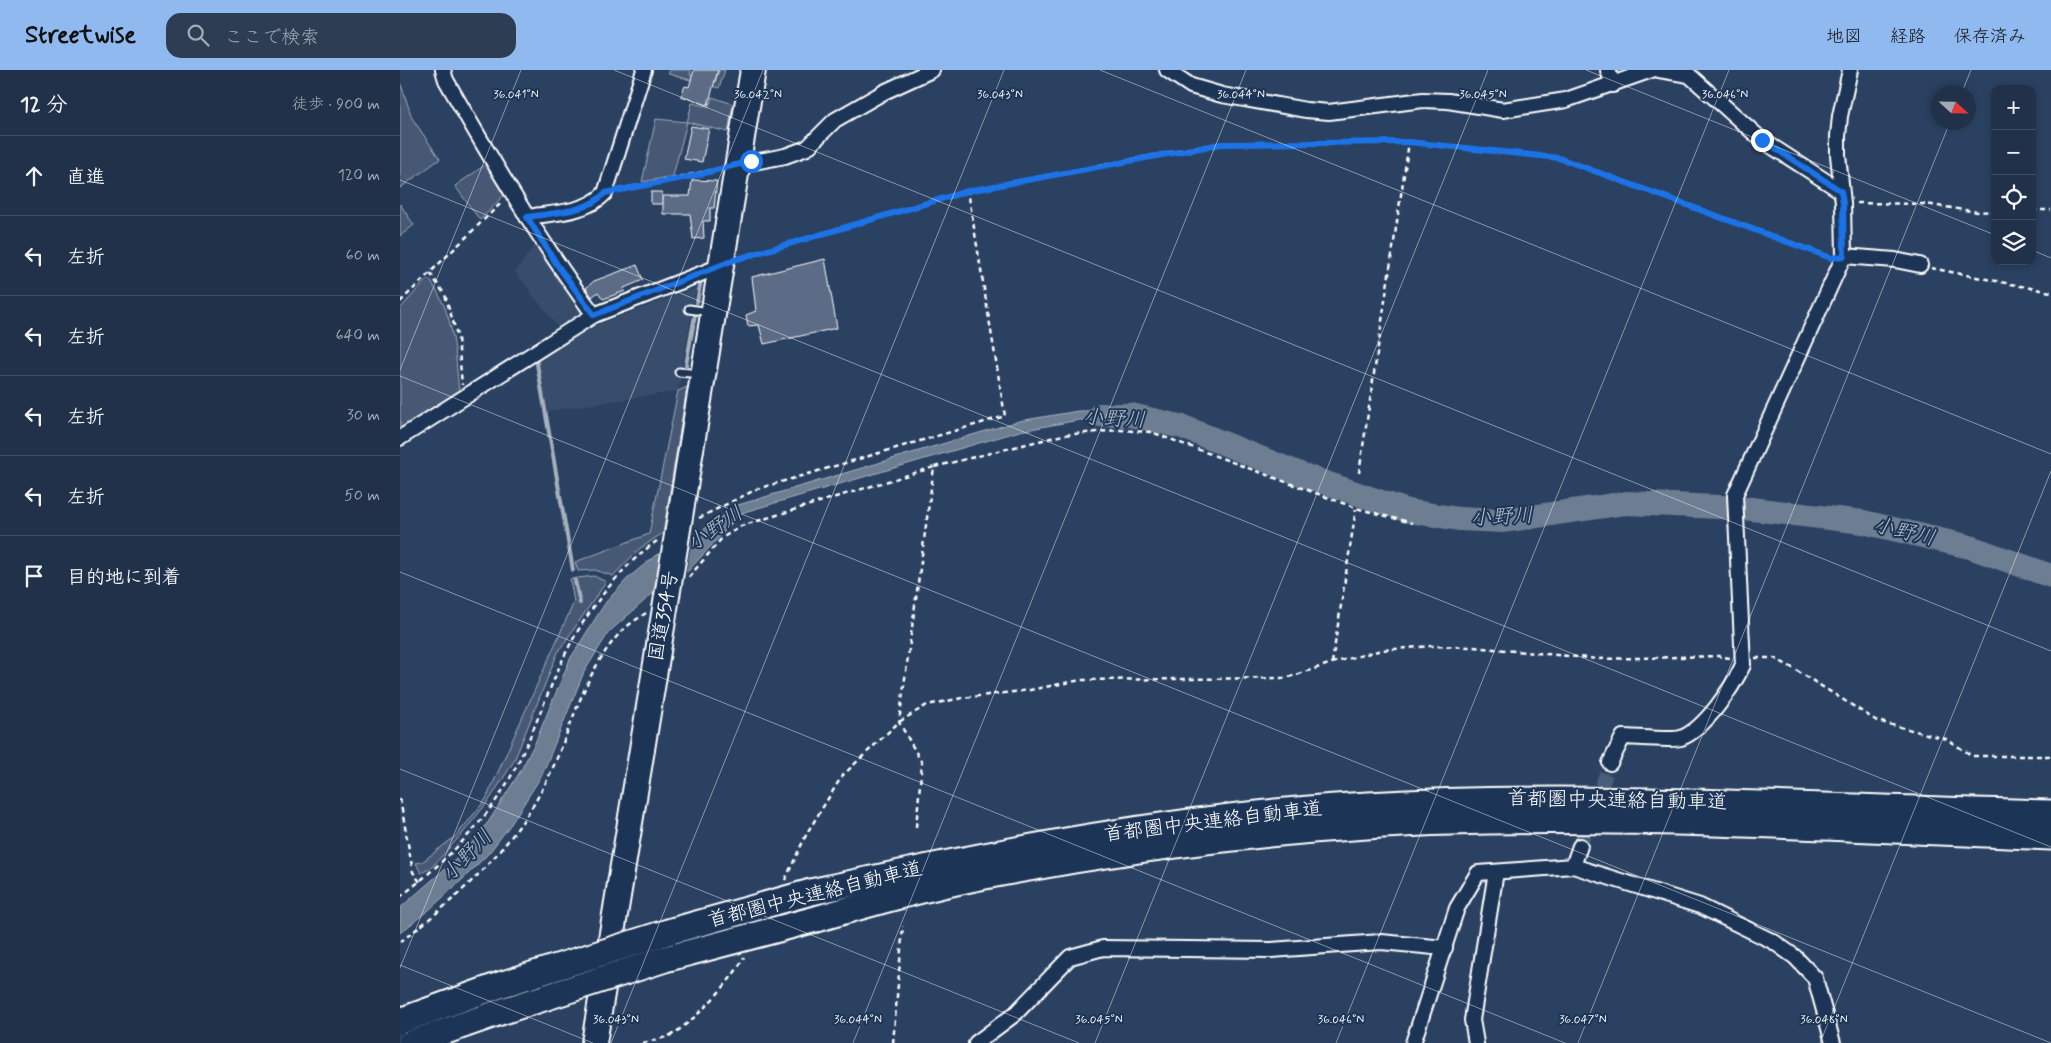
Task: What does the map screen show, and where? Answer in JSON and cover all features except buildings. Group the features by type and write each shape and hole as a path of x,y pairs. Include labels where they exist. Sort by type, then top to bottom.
{"highway":[{"name":"国道354号","path":"594,1043 673,591 678,533 753,70"},
{"name":"首都圏中央連絡自動車道","path":"400,1021 500,985 668,932 811,892 980,856 1210,818 1366,805 1488,800 1623,800 2051,814"},
{"name":"首都圏中央連絡自動車道","path":"412,1043 512,1008 665,959 891,898 983,876 1212,841 1364,826 1487,821 1766,824 2051,836"}],"street":[{"path":"443,70 446,80 527,217 558,266 594,315"},
{"path":"527,217 580,208 597,200 605,193 644,70"},
{"path":"738,164 785,156 807,148 835,120 884,92 932,70"},
{"path":"1167,70 1191,86 1222,95 1306,110 1329,112 1423,100 1448,101 1503,110 1566,100 1652,70"},
{"path":"1608,70 1613,85"},
{"path":"1659,70 1689,74 1762,140 1842,197"},
{"path":"1610,763 1623,737 1680,738 1705,722 1736,679 1743,665 1734,515 1735,495 1844,256 1838,136 1840,116 1850,70"},
{"path":"1844,256 1895,260 1920,265"},
{"path":"400,438 594,315 721,266"},
{"path":"1573,866 1580,846"},
{"path":"1413,1043 1446,948 1457,908 1478,873 1573,866 1700,906 1774,942 1795,957 1815,978 1833,1043"},
{"path":"1476,1043 1472,1020 1496,872"},
{"path":"976,1043 1015,1014 1070,957 1103,948 1271,950 1381,942 1446,948"}],"lane":[{"path":"689,309 714,312"},
{"path":"679,372 703,375"}],"path":[{"path":"1359,474 1409,142"},
{"path":"721,266 734,260 968,191 1221,144 1409,142 1559,158 1831,258 1844,256"},
{"path":"605,193 693,176 738,164"},
{"path":"400,897 420,882 469,836 509,780 564,657 579,629 612,583 647,548 678,533 756,489 1005,416 968,191"},
{"path":"400,302 512,192"},
{"path":"1842,197 1925,204 1978,212 1991,211"},
{"path":"2036,210 2051,210"},
{"path":"1920,265 2051,292"},
{"path":"430,273 445,295 458,338 463,398"},
{"path":"400,942 440,910 501,849 529,810 547,781 587,683 620,633 673,591 722,538 741,526 934,466 1063,435 1119,430 1151,432 1356,508 1412,523"},
{"path":"916,828 922,763 899,722 934,466"},
{"path":"1332,663 1356,508"},
{"path":"782,888 807,833 842,776 899,722 927,704 1081,680 1286,678 1332,663 1382,650 1431,646 1473,647 1599,659 1718,656 1743,660 1774,658 1877,721 1946,739 1973,756 2051,756"},
{"path":"400,799 414,872 420,882"},
{"path":"893,1043 903,926"},
{"path":"643,1043 675,1033 711,1001 738,969 745,954"}],"shaded area":[{"path":"669,70 691,70 690,75 715,83 719,70 725,70 719,88 669,74"},
{"path":"400,81 412,118 440,159 400,188"},
{"path":"712,97 733,104 728,132 687,122 692,103 709,107"},
{"path":"656,119 687,122 673,176 642,182"},
{"path":"488,163 505,194 480,220 455,186"},
{"path":"400,204 414,225 400,236"},
{"path":"537,242 582,310 582,315 561,331 515,272"},
{"path":"426,280 430,280 438,293 449,320 455,348 459,393 400,433 400,309"},
{"path":"696,288 678,391 548,411 538,359 583,330"},
{"path":"687,387 663,533 639,549 613,576 595,570 578,571 575,562 649,534 678,391"},
{"path":"594,576 606,582 558,652 514,761 490,799 463,833 431,868 421,873 416,863 422,862 457,835 486,799 574,602 570,579"}],"water":[{"path":"1133,410 1129,420 1079,420 1020,431 741,513 689,570 651,595 609,632 584,672 542,775 511,824 489,853 463,879 400,933 400,908 471,844 489,821 520,772 535,743 570,659 606,602 628,578 656,555 697,534 738,505 1019,421 1078,411"}],"pier":[{"path":"693,533 686,573 654,595 660,552"}],"waterway":[{"path":"697,302 701,280"},
{"path":"686,365 695,315"},
{"path":"536,358 573,570"},
{"name":"小野川","path":"1100,415 1131,415 1183,427 1300,474 1408,511 1459,519 1503,521 1626,503 1743,508 1863,522 1970,547 2051,576"},
{"path":"575,581 580,603"}],"tunnel":[{"path":"1580,846 1610,763"}],"route":[{"path":"751,161 693,176 605,193 597,200 580,208 527,217 558,266 594,315 734,260 968,191 1221,144 1409,142 1559,158 1831,258 1844,256 1841,191 1816,177 1762,140"}]}
